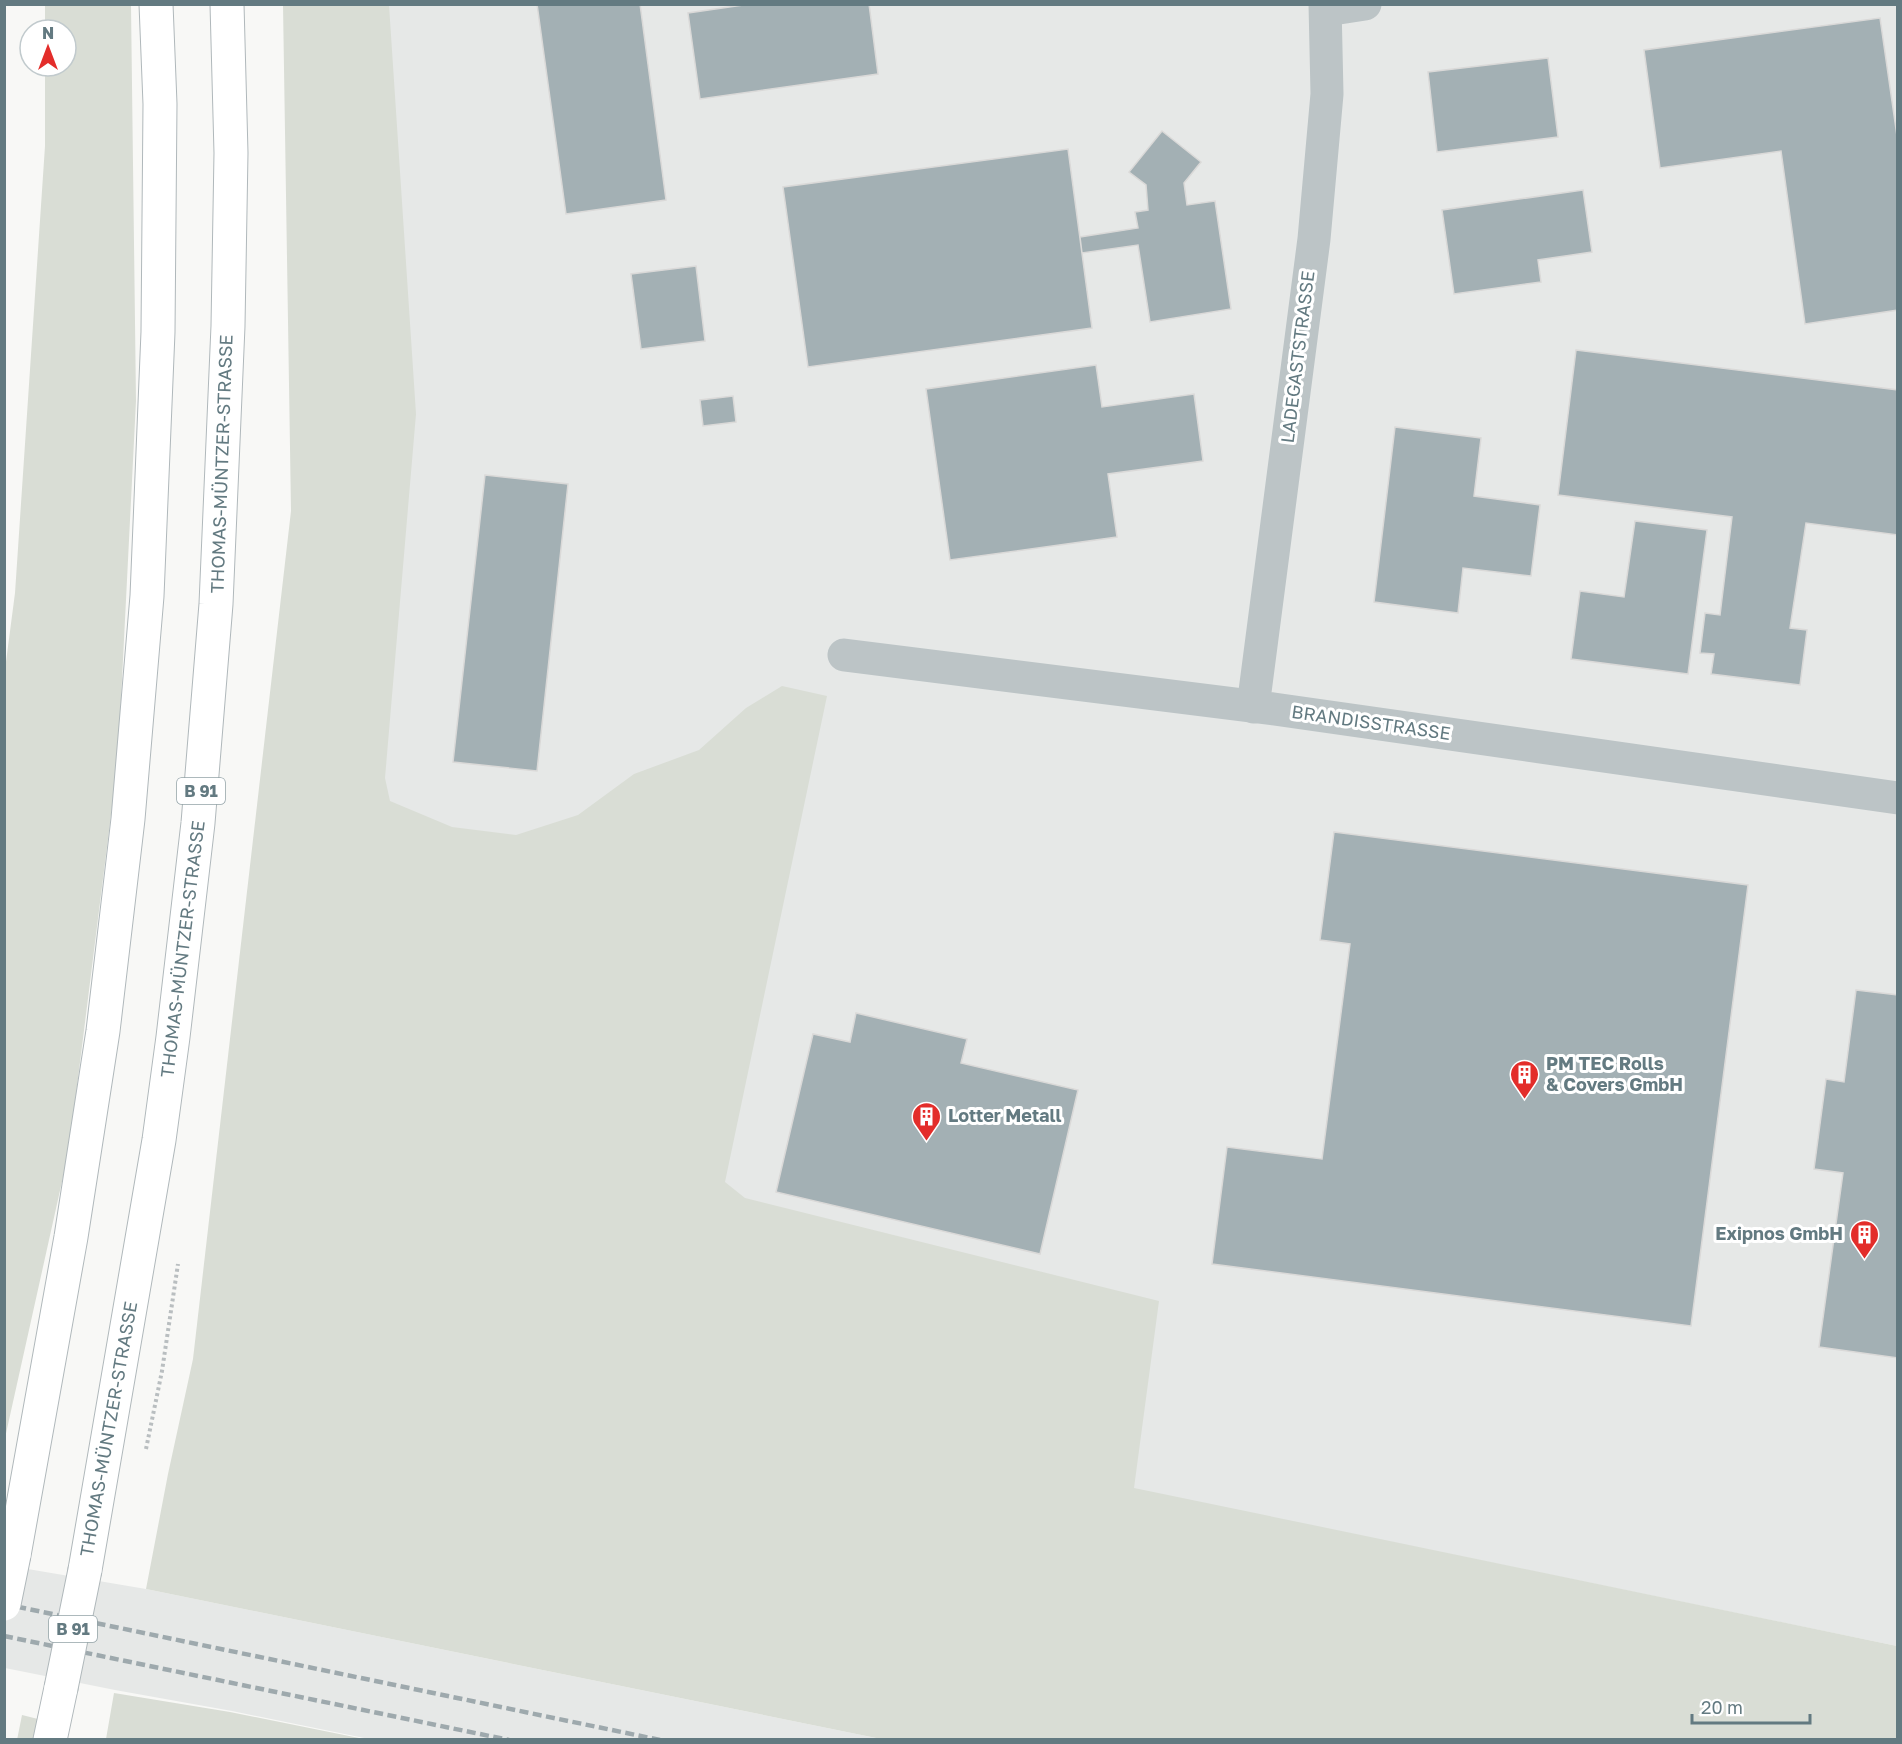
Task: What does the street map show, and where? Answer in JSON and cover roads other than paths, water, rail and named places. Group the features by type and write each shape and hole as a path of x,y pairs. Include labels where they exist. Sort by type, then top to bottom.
{"main road":[{"path":"4,1604 73,1226 103,1031 128,819 147,596 158,332 160,104 156,4"},
{"name":"THOMAS-MÜNTZER-STRASSE","path":"50,1740 85,1570 159,1140 198,823 216,604 228,326 231,153 227,4"}],"street":[{"path":"1326,7 1365,4"},
{"name":"LADEGASTSTRASSE","path":"1253,707 1314,239 1328,94 1326,7"},
{"name":"BRANDISSTRASSE","path":"844,655 1274,709 1898,798"}],"railway":[{"path":"4,1604 660,1740"},
{"path":"4,1636 509,1740"}],"place":[{"name":"PM TEC Rolls & Covers GmbH","path":"1525,1100"},
{"name":"Lotter Metall","path":"927,1142"},
{"name":"Exipnos GmbH","path":"1864,1260"}]}
